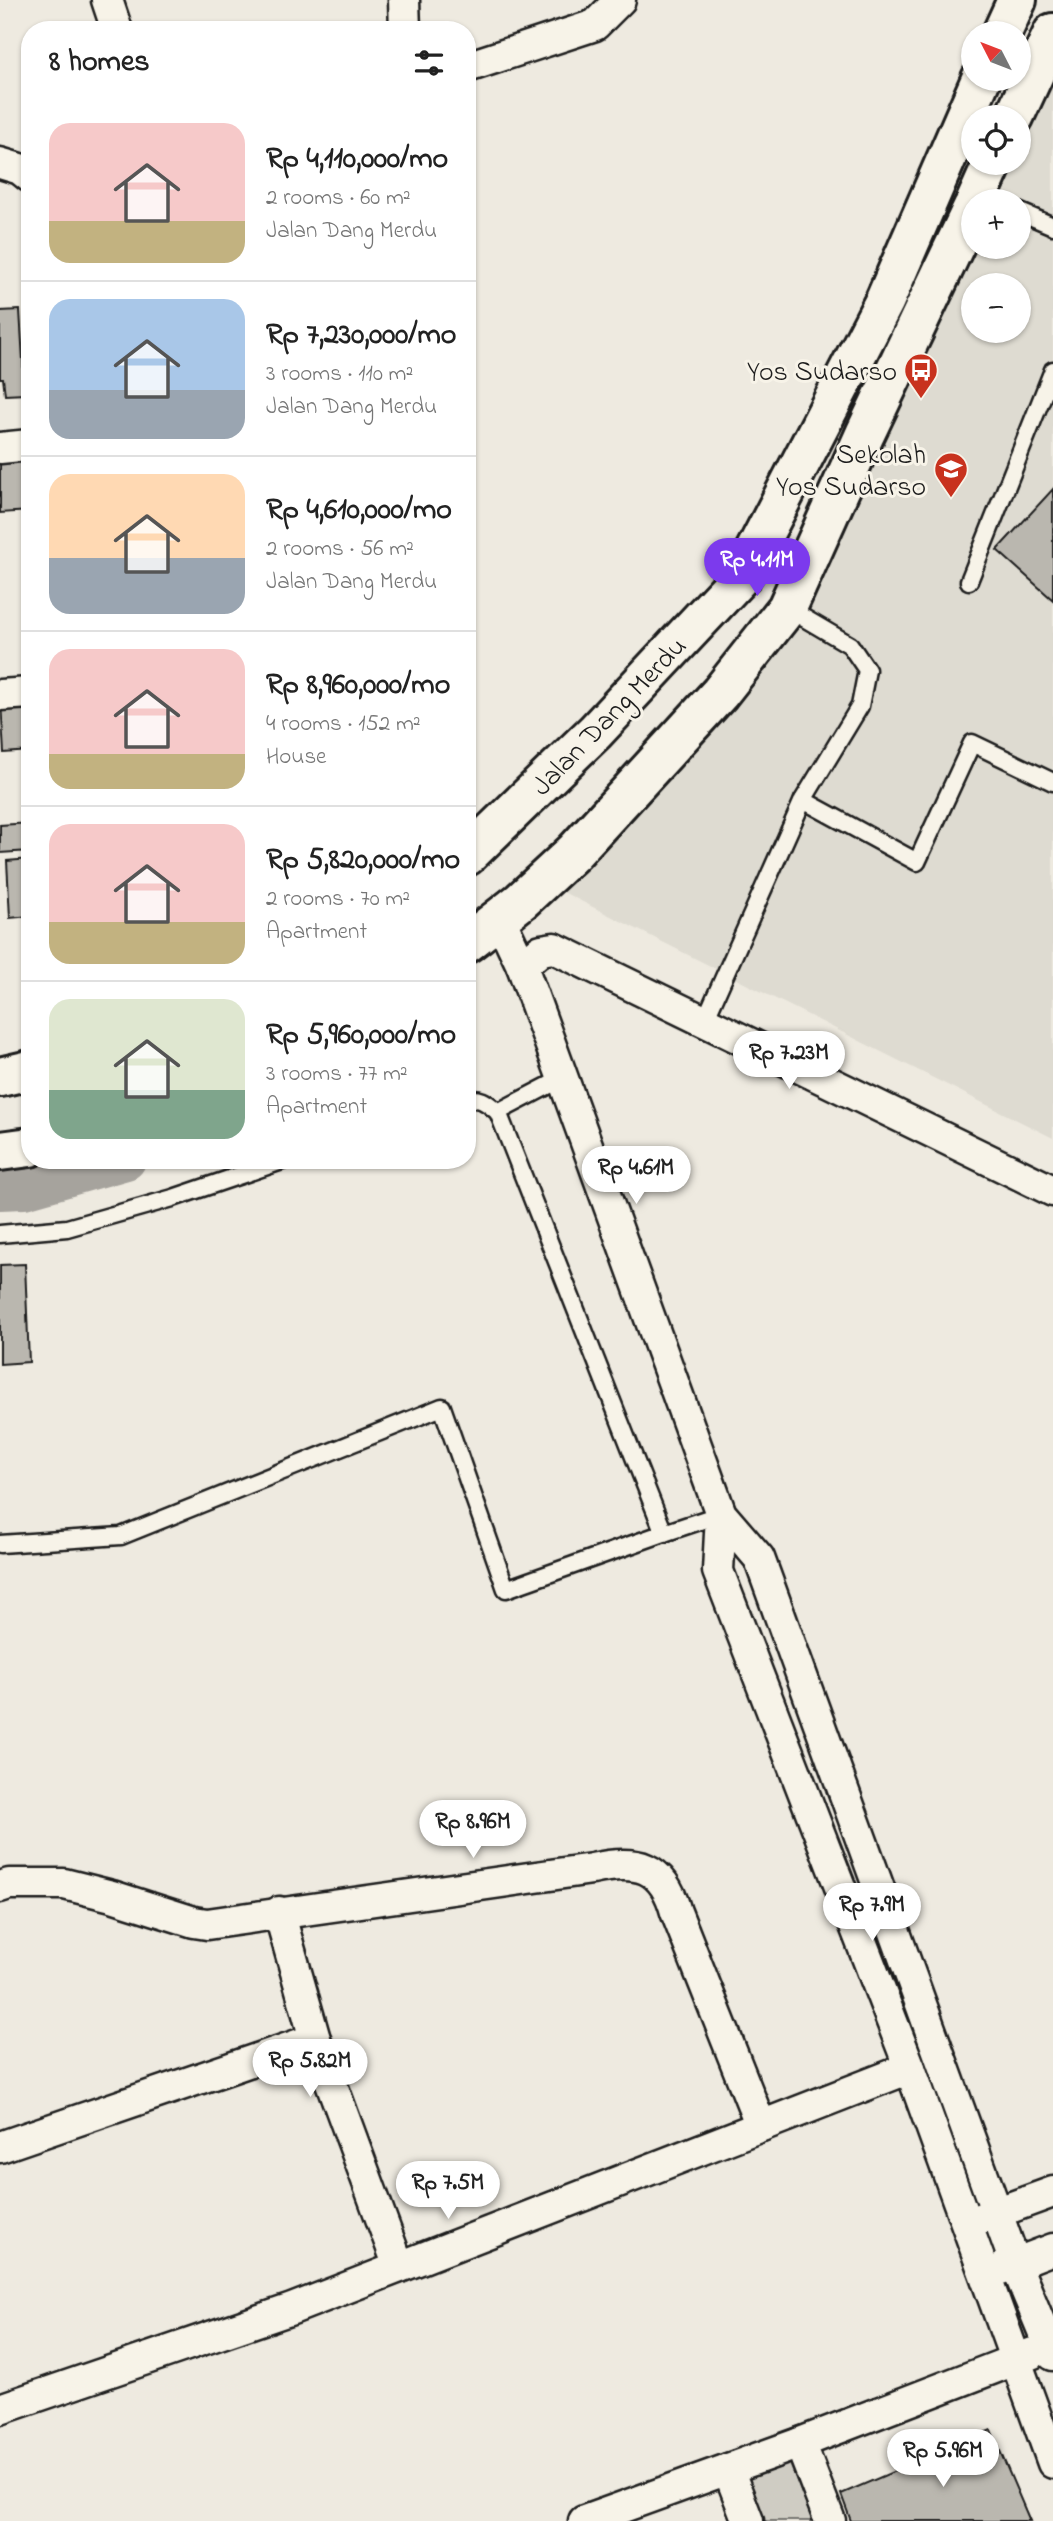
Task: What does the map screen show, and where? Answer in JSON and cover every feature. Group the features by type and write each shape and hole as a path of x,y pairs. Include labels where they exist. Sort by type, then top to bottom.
{"main road":[{"path":"1007,21 1017,0"},
{"path":"1020,105 1053,33"},
{"name":"Jalan Dang Merdu","path":"476,847 595,732 743,574 885,300 976,91"},
{"path":"476,936 500,919 583,842 720,693 787,608 865,434 961,238"},
{"path":"743,574 787,608"},
{"path":"0,1077 21,1072"},
{"path":"0,1151 21,1148"}],"street":[{"path":"107,0 114,21"},
{"path":"404,0 405,21"},
{"path":"476,64 595,25 620,0"},
{"path":"0,163 21,170"},
{"path":"0,448 21,446"},
{"path":"0,695 21,694"},
{"path":"500,919 522,966 721,1514 758,1558 1015,2263 1052,2351 1014,2358 800,2443 584,2521"},
{"path":"522,966 541,950 554,948 1053,1191"},
{"path":"721,1514 718,1571 910,2068 1053,2463"},
{"path":"0,1887 9,1884 64,1884 112,1896 194,1923 225,1923 279,1912 616,1864 645,1869 653,1873 671,1892 676,1912 761,2126"},
{"path":"279,1912 315,2039 399,2267"},
{"path":"0,2147 315,2039"},
{"path":"0,2409 292,2309 910,2068"},
{"path":"966,2224 1053,2192"},
{"path":"985,2276 1053,2249"},
{"path":"800,2443 830,2521"},
{"path":"728,2469 748,2521"}],"lane":[{"path":"1031,217 1053,226"},
{"path":"969,581 1053,370"},
{"path":"704,1022 803,800 860,706 867,670 850,645 787,608"},
{"path":"803,800 917,862 972,743 1053,782"},
{"path":"498,1112 563,1078"},
{"path":"476,1098 485,1100 498,1112 664,1533"},
{"path":"0,1234 67,1228 173,1198 258,1169"},
{"path":"0,1544 121,1536 442,1407 506,1589 721,1514"}],"shaded area":[{"name":"Sekolah Yos Sudarso","path":"1053,75 1053,1138 561,891 763,666 961,277 961,343 1031,343 1031,273 963,273 970,259 1031,259 1031,189 1002,189 1008,175 1031,175 1031,125"},
{"path":"786,2454 813,2521 754,2521 736,2474"}],"building":[{"path":"20,310 21,394 5,395 3,378 0,378 0,311"},
{"path":"21,455 21,512 0,513 0,456"},
{"path":"1053,489 1053,600 997,550"},
{"path":"21,701 21,752 4,753 1,702"},
{"path":"21,824 21,852 0,853 0,825"},
{"path":"21,860 21,917 10,918 7,861"},
{"path":"25,1264 29,1362 0,1364 0,1265"},
{"path":"991,2430 1030,2521 851,2521 841,2494"}],"waterway":[{"path":"0,1190 24,1189 94,1169"}],"place":[{"name":"Yos Sudarso","path":"921,400"},
{"name":"Sekolah Yos Sudarso","path":"951,499"}]}
